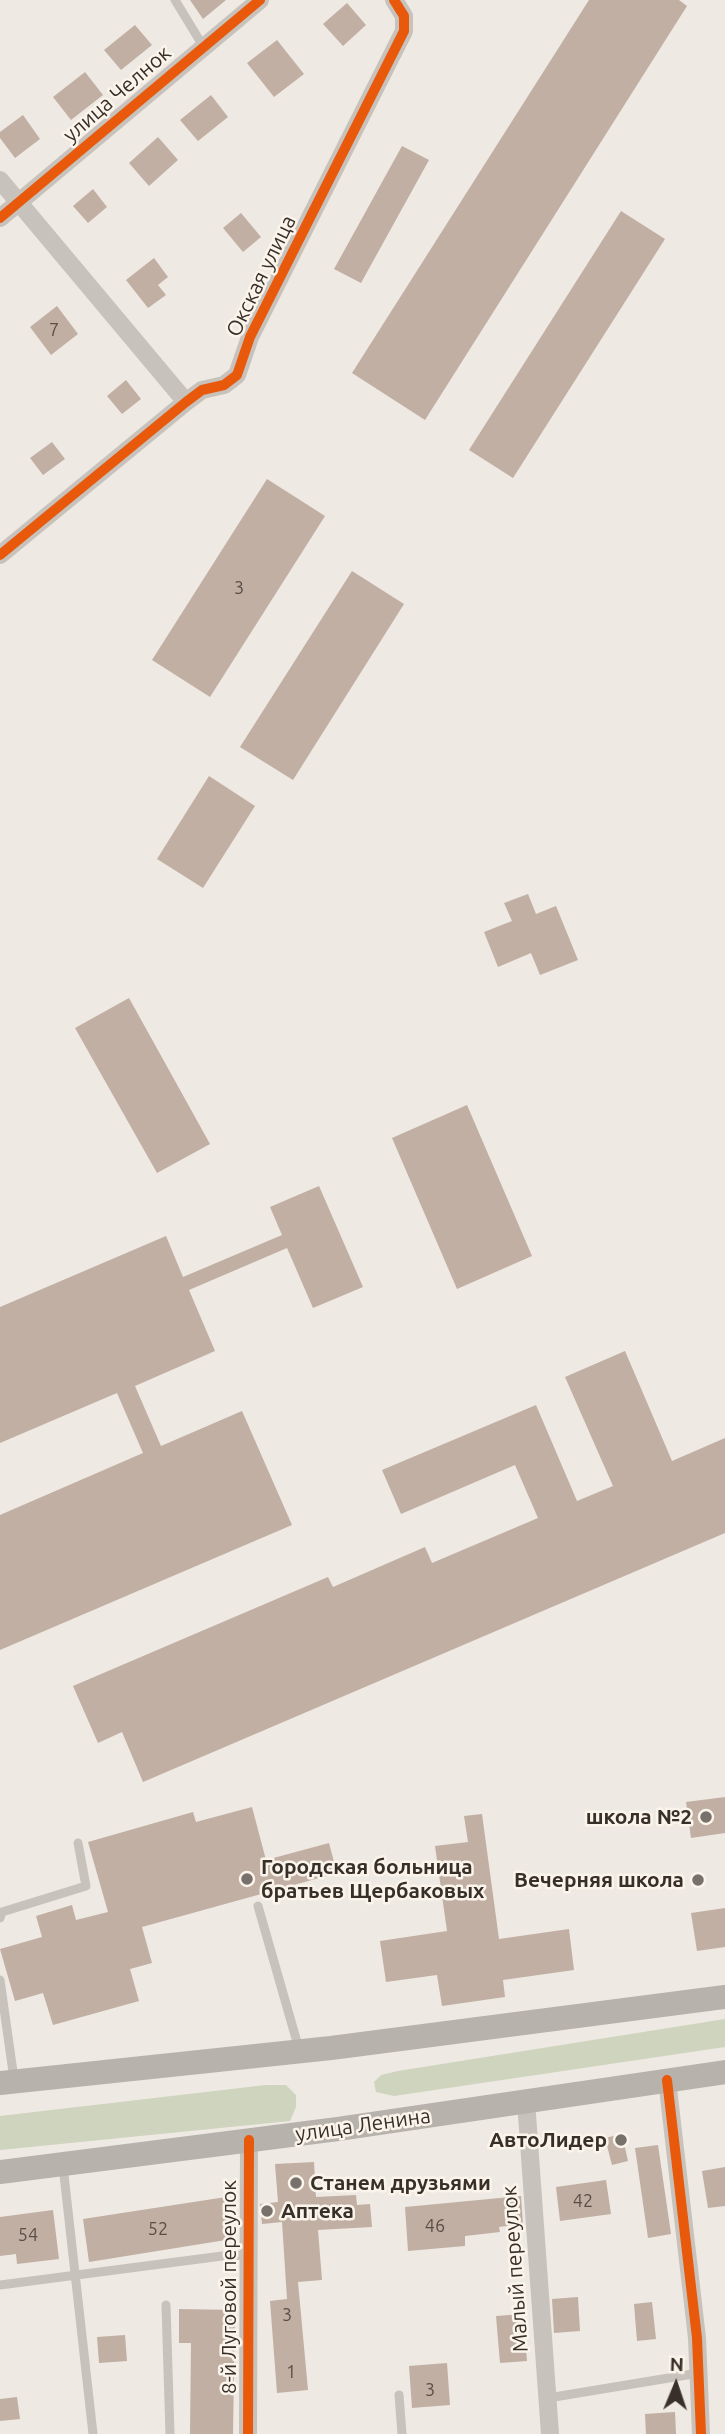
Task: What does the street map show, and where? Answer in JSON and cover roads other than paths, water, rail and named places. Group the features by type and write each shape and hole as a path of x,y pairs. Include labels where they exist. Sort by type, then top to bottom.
{"main road":[{"path":"7,2082 299,2051 725,1997"},
{"name":"улица Ленина","path":"0,2172 249,2140 725,2072"}],"street":[{"name":"улица Челнок","path":"0,218 260,0"},
{"name":"Окская улица","path":"0,555 186,402 202,390 224,385 237,375 250,337 404,31 404,16 394,0"},
{"path":"0,180 18,205 186,402"},
{"path":"667,2080 683,2204 699,2373 701,2434"},
{"name":"Малый переулок","path":"526,2101 550,2434"},
{"name":"8-й Луговой переулок","path":"248,2434 249,2140"}],"lane":[{"path":"175,0 203,46"},
{"path":"0,1918 2,1912 86,1886 78,1843"},
{"path":"258,1906 299,2051"},
{"path":"0,1980 7,2082"},
{"path":"62,2164 93,2434"},
{"path":"0,2285 222,2256 248,2255"},
{"path":"166,2305 170,2434"},
{"path":"548,2398 699,2373"},
{"path":"399,2395 402,2434"}],"place":[{"name":"школа №2","path":"706,1817"},
{"name":"Городская больница братьев Щербаковых","path":"247,1879"},
{"name":"Вечерняя школа","path":"698,1880"},
{"name":"АвтоЛидер","path":"621,2140"},
{"name":"Станем друзьями","path":"296,2183"},
{"name":"Аптека","path":"267,2211"}]}
